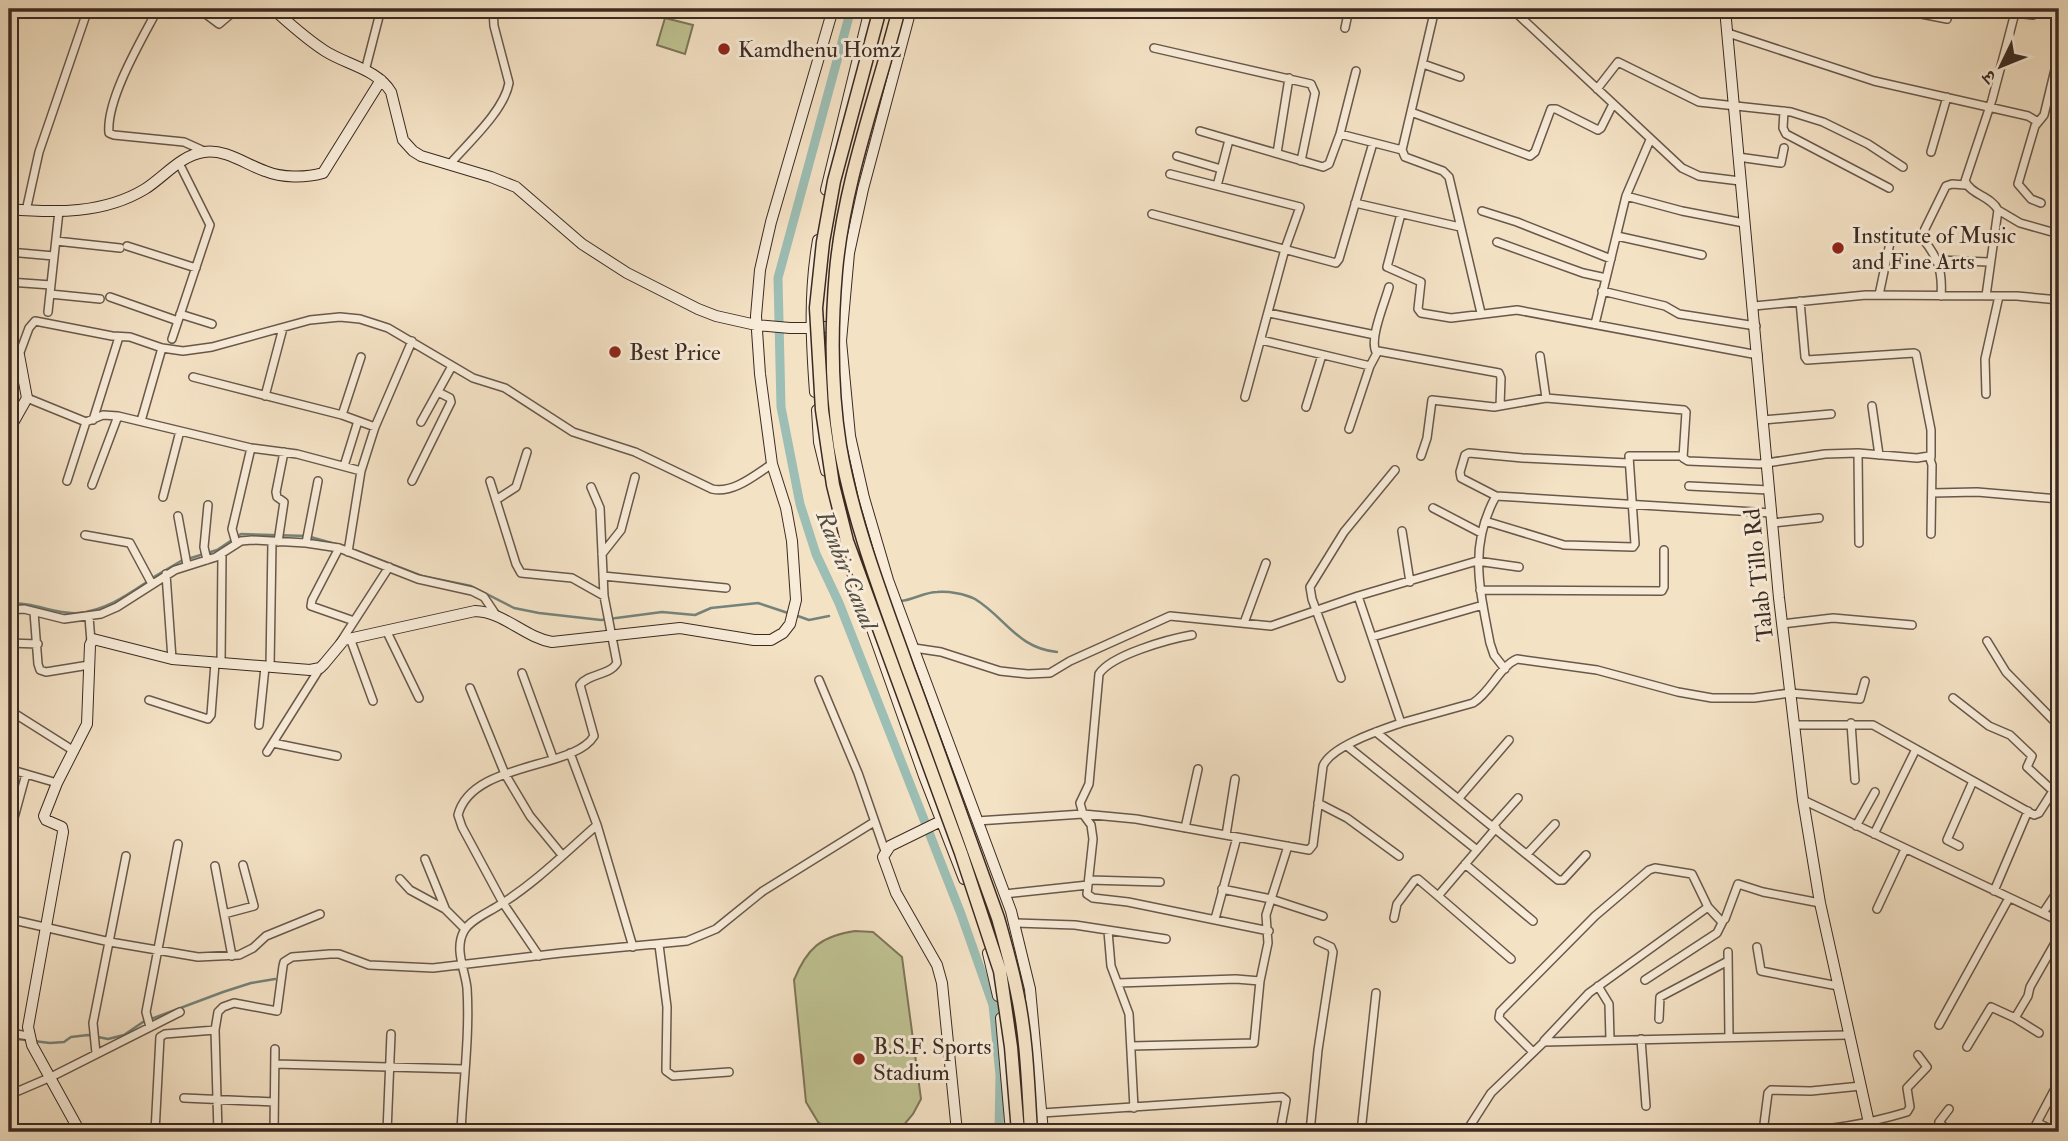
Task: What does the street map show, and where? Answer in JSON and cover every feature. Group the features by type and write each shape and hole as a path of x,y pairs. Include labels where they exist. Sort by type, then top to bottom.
{"highway":[{"path":"880,9 834,181 822,242 816,308 822,410 833,485 847,541 961,853 1000,971 1011,1047 1018,1132"},
{"path":"899,9 842,230 835,302 835,404 840,446 857,520 897,640 998,918 1009,958 1018,993 1026,1048 1031,1132"}],"street":[{"path":"26,211 38,152 88,9"},
{"path":"147,9 154,16 132,56 116,99 109,133 114,135 184,142 204,152 228,155 274,174 302,176 323,173 381,79"},
{"path":"200,9 219,24 232,13 244,9"},
{"path":"273,9 328,53 381,79 391,92 399,131 406,146 421,156 516,187 582,244 627,273 698,309 716,316 760,325 790,328 827,327 833,330 841,341"},
{"path":"365,71 381,9"},
{"path":"449,165 500,105 508,91 509,83 494,26 493,9"},
{"path":"345,640 465,612 482,611 496,615 533,636 552,642 612,632 680,628 763,641 778,638 790,624 796,600 790,530 772,464 760,325 760,270 771,222 833,9"},
{"path":"870,9 830,168 813,268 810,328 819,442 838,528 939,825 984,934 1000,1003 1011,1132"},
{"path":"911,9 865,178 852,240 841,341 850,436 864,498 888,580 1014,923 1030,989 1043,1132"},
{"path":"1345,28 1349,9"},
{"path":"1435,9 1402,150 1405,157 1447,174 1481,313"},
{"path":"1511,9 1650,139 1691,173 1740,181"},
{"name":"Talab Tillo Rd","path":"1725,9 1777,577 1802,800 1820,903 1870,1128"},
{"path":"1896,9 1947,19"},
{"path":"1965,185 1990,107 2015,11 2033,15 2037,9"},
{"path":"1728,33 1874,81 2028,116 2038,122"},
{"path":"1154,48 1311,84 1315,89 1301,161"},
{"path":"2041,202 2031,199 2018,186 2038,122 2044,115 2059,53"},
{"path":"1597,89 1618,62 1699,102 1734,104 1805,116 1868,144 1903,167"},
{"path":"1423,64 1460,77"},
{"path":"1200,131 1326,167 1340,134 1356,71"},
{"path":"1277,153 1289,78"},
{"path":"1931,152 1947,97"},
{"path":"1411,112 1530,156 1535,152 1551,109 1598,130 1613,104"},
{"path":"1784,111 1783,128 1786,134 1889,188"},
{"path":"1340,134 1402,150"},
{"path":"1595,324 1626,196 1650,139"},
{"path":"1217,186 1229,140"},
{"path":"1152,214 1332,263 1338,262 1373,144"},
{"path":"1738,157 1780,163 1784,148"},
{"path":"9,209 59,211 94,208 137,193 179,163 204,152"},
{"path":"1177,156 1221,169"},
{"path":"172,339 210,225 179,163"},
{"path":"1170,174 1299,206 1245,397"},
{"path":"1880,295 1891,238 1921,237 1946,186 1965,185 2020,223 2059,234"},
{"path":"1626,196 1682,211 1744,223"},
{"path":"1355,203 1460,227"},
{"path":"1986,296 1998,210"},
{"path":"48,312 59,211"},
{"path":"1482,211 1611,259"},
{"path":"1401,214 1387,267 1420,282 1420,312 1451,318 1517,310 1758,355"},
{"path":"1617,236 1702,255"},
{"path":"1921,237 1938,260 1942,278 1941,296"},
{"path":"56,241 124,247 196,268"},
{"path":"1497,242 1583,273 1606,278"},
{"path":"9,252 54,256"},
{"path":"1938,260 1989,262"},
{"path":"9,282 100,299"},
{"path":"1349,429 1376,352 1373,346 1375,335 1389,287"},
{"path":"1602,291 1665,306 1679,314 1756,326"},
{"path":"1754,306 1840,296 1880,295 2027,296 2059,300"},
{"path":"1986,394 1985,359 1999,296"},
{"path":"110,297 212,324"},
{"path":"1800,301 1807,360 1915,353 1931,430 1931,534"},
{"path":"1269,313 1375,335"},
{"path":"9,377 21,359 29,328 35,321 130,337 162,348 183,351 212,347 326,317 350,317 374,323 412,341 473,378 512,391 573,432 635,452 712,489 730,489 772,464"},
{"path":"265,396 283,328"},
{"path":"67,481 119,337"},
{"path":"1261,340 1370,366"},
{"path":"349,548 361,471 375,427 412,341"},
{"path":"141,421 162,348"},
{"path":"9,349 21,359 27,398 9,430"},
{"path":"1376,352 1383,351 1499,373 1500,406"},
{"path":"1306,407 1322,355"},
{"path":"1539,356 1546,398"},
{"path":"342,415 361,357"},
{"path":"421,422 452,366"},
{"path":"193,377 342,415 375,427"},
{"path":"412,481 451,402 450,398 438,392"},
{"path":"27,398 90,421 103,415 118,416 251,449 284,452 361,471"},
{"path":"1421,456 1427,438 1432,400 1500,406 1546,398 1684,410 1684,456 1688,461 1767,463 1808,455 1858,453 1931,457"},
{"path":"1872,406 1878,455"},
{"path":"1763,420 1830,414"},
{"path":"92,485 118,416"},
{"path":"344,466 358,421"},
{"path":"163,497 180,431"},
{"path":"235,540 232,529 251,449"},
{"path":"259,725 267,667 277,539 284,502 276,495 284,452"},
{"path":"496,500 516,486 527,452"},
{"path":"1628,463 1469,453 1465,455 1460,472 1461,478 1496,496 1772,518 1819,518"},
{"path":"1858,453 1858,542"},
{"path":"1485,521 1550,543 1630,548 1635,544 1629,456 1684,456"},
{"path":"1341,678 1309,592 1312,581 1344,532 1395,470"},
{"path":"602,554 621,530 635,477"},
{"path":"306,539 318,481"},
{"path":"490,481 521,573 572,578 604,596"},
{"path":"1689,486 1769,490"},
{"path":"539,956 503,903 458,815 464,803 479,787 505,774 570,753 589,743 594,736 580,685 585,679 616,667 617,656 604,596 600,508 591,487"},
{"path":"1932,493 1985,492 2059,499"},
{"path":"1496,496 1481,533 1477,561 1492,651 1505,669"},
{"path":"206,556 208,505"},
{"path":"1433,508 1481,533"},
{"path":"2059,511 2055,531 2059,536"},
{"path":"178,516 186,561"},
{"path":"1402,531 1410,582"},
{"path":"85,535 130,543 149,580"},
{"path":"9,610 24,609 64,619 89,617 117,607 149,580 166,574 186,561 222,554 235,540 306,539 349,548 388,567 426,581 472,591 484,597 496,615"},
{"path":"339,548 311,606 354,621"},
{"path":"1480,590 1662,591 1664,550"},
{"path":"149,700 208,719 211,715 218,663 222,554"},
{"path":"914,648 941,652 1000,671 1050,673 1164,617 1272,626 1358,596 1477,561 1519,567"},
{"path":"1244,623 1266,563"},
{"path":"267,751 320,668 345,640 388,567"},
{"path":"166,574 172,659"},
{"path":"603,576 726,588"},
{"path":"1358,596 1399,716"},
{"path":"1372,637 1483,605"},
{"path":"34,612 38,668 43,672 89,665"},
{"path":"80,1132 30,1040 29,1022 63,830 44,816 57,783 87,724 91,642 89,617"},
{"path":"1782,624 1833,618 1912,625"},
{"path":"386,630 419,698"},
{"path":"1192,635 1151,645 1101,671 1089,784 1080,803 1083,814 1091,825 1093,839 1087,894 1090,898 1128,902 1269,931"},
{"path":"91,642 98,639 172,659 310,670 320,668"},
{"path":"345,640 373,701"},
{"path":"1987,640 2006,672 2059,726"},
{"path":"9,643 38,644"},
{"path":"977,821 1083,814 1136,819 1309,850 1312,847 1324,762 1399,716 1473,703 1482,697 1514,659 1597,670 1668,690 1712,698 1754,698 1790,693 1860,699 1865,681"},
{"path":"522,673 553,758"},
{"path":"820,680 858,773 885,851 884,864 896,893 937,965 942,983 957,1132"},
{"path":"470,688 505,774 530,816 562,856"},
{"path":"1794,725 1873,725 2038,815 2056,793 2027,767 2032,756 2008,734 1989,726 1952,698"},
{"path":"9,710 74,751"},
{"path":"1851,723 1855,780"},
{"path":"1376,732 1561,881 1586,855"},
{"path":"1459,798 1509,740"},
{"path":"273,743 337,756"},
{"path":"1347,746 1478,850"},
{"path":"1874,834 1916,749"},
{"path":"570,753 597,825 632,947"},
{"path":"9,769 57,783"},
{"path":"1185,828 1198,769"},
{"path":"9,836 26,774"},
{"path":"1226,835 1235,779"},
{"path":"1959,846 1947,840 1973,781"},
{"path":"1856,826 1875,792"},
{"path":"1438,896 1518,798"},
{"path":"1802,800 2059,921"},
{"path":"1318,803 1347,818 1399,856"},
{"path":"1994,891 2028,811"},
{"path":"218,1132 215,1030 218,1012 230,1004 277,1011 284,962 292,957 339,954 369,965 426,968 687,941 716,929 763,891 874,822"},
{"path":"1527,854 1555,824"},
{"path":"461,1132 467,994 459,947 465,929 470,923 503,903 597,825"},
{"path":"885,851 890,846 939,825"},
{"path":"1215,919 1237,837"},
{"path":"148,1023 178,844"},
{"path":"1131,1046 1254,1043 1260,981 1269,931 1266,918 1288,846"},
{"path":"1877,909 1905,849"},
{"path":"96,1053 93,1036 126,856"},
{"path":"425,859 445,909"},
{"path":"1465,864 1534,921"},
{"path":"224,914 254,906 243,865"},
{"path":"215,866 232,956"},
{"path":"1532,1051 1499,1017 1500,1012 1595,916 1649,870 1670,869 1692,874 1708,907 1723,921"},
{"path":"400,879 410,890 445,909 465,929"},
{"path":"1394,918 1396,904 1416,879 1511,959"},
{"path":"1005,894 1088,882 1160,882"},
{"path":"1645,980 1715,935 1721,928 1738,884 1763,892 1820,903"},
{"path":"2043,913 2059,888"},
{"path":"1223,889 1271,899 1323,916"},
{"path":"1939,1025 2009,898"},
{"path":"1466,1132 1491,1094 1578,1004 1598,986 1708,907"},
{"path":"9,919 190,957 232,956 248,951 266,936 320,914"},
{"path":"1014,923 1063,924 1166,939"},
{"path":"1108,931 1111,966 1129,1014 1134,1108"},
{"path":"2015,1018 2059,936"},
{"path":"1310,1132 1318,1050 1333,952 1331,947 1318,941"},
{"path":"659,945 667,1007 666,1071 673,1076 729,1072"},
{"path":"1757,947 1761,971 1838,986"},
{"path":"1660,1019 1660,997 1728,956 1728,1036"},
{"path":"1118,983 1236,979 1260,981"},
{"path":"1598,986 1609,1004 1610,1040"},
{"path":"1361,1132 1376,993"},
{"path":"1967,1047 1991,1007 2039,1033"},
{"path":"9,1095 51,1077 148,1023 180,1012"},
{"path":"155,1132 160,1037 165,1034 215,1030"},
{"path":"9,1033 30,1040"},
{"path":"387,1132 391,1034"},
{"path":"1544,1042 1848,1035"},
{"path":"1641,1039 1646,1106"},
{"path":"274,1132 275,1049"},
{"path":"1861,1086 1797,1091 1771,1090 1768,1093 1763,1130 1870,1128 1909,1111 1907,1088 1927,1067 1918,1055"},
{"path":"275,1064 464,1069"},
{"path":"2032,1132 2059,1081"},
{"path":"1042,1112 1282,1097 1286,1100 1280,1132"},
{"path":"184,1098 274,1102"},
{"path":"1949,1109 1939,1124 1949,1132"},
{"path":"2038,1123 2056,1132"}],"green space":[{"path":"665,18 693,25 685,54 657,45"},
{"name":"B.S.F. Sports Stadium","path":"855,931 873,932 902,957 921,1099 898,1132 832,1132 818,1122 806,1102 794,980 804,960 817,945 833,936"}],"waterway":[{"name":"Ranbir Canal","path":"851,9 778,278 781,407 800,504 816,554 839,603 961,914 993,1005 1000,1075 999,1132"},
{"path":"152,578 181,561 217,550 241,534 307,536 339,545"},
{"path":"349,548 422,576 471,586 514,608 539,613 601,620 662,612 695,615 711,608 758,603 788,613"},
{"path":"9,604 27,604 69,613 88,612 114,602 147,582"},
{"path":"901,601 932,592 952,592 967,596 986,607 1032,645 1057,652"},
{"path":"795,615 809,620 829,616"},
{"path":"9,1038 50,1043 88,1035 108,1039 124,1035 143,1022 223,992 275,979"}],"place":[{"name":"Kamdhenu Homz","path":"724,49"},
{"name":"Institute of Music and Fine Arts","path":"1838,248"},
{"name":"Best Price","path":"615,352"},
{"name":"B.S.F. Sports Stadium","path":"859,1059"}]}
